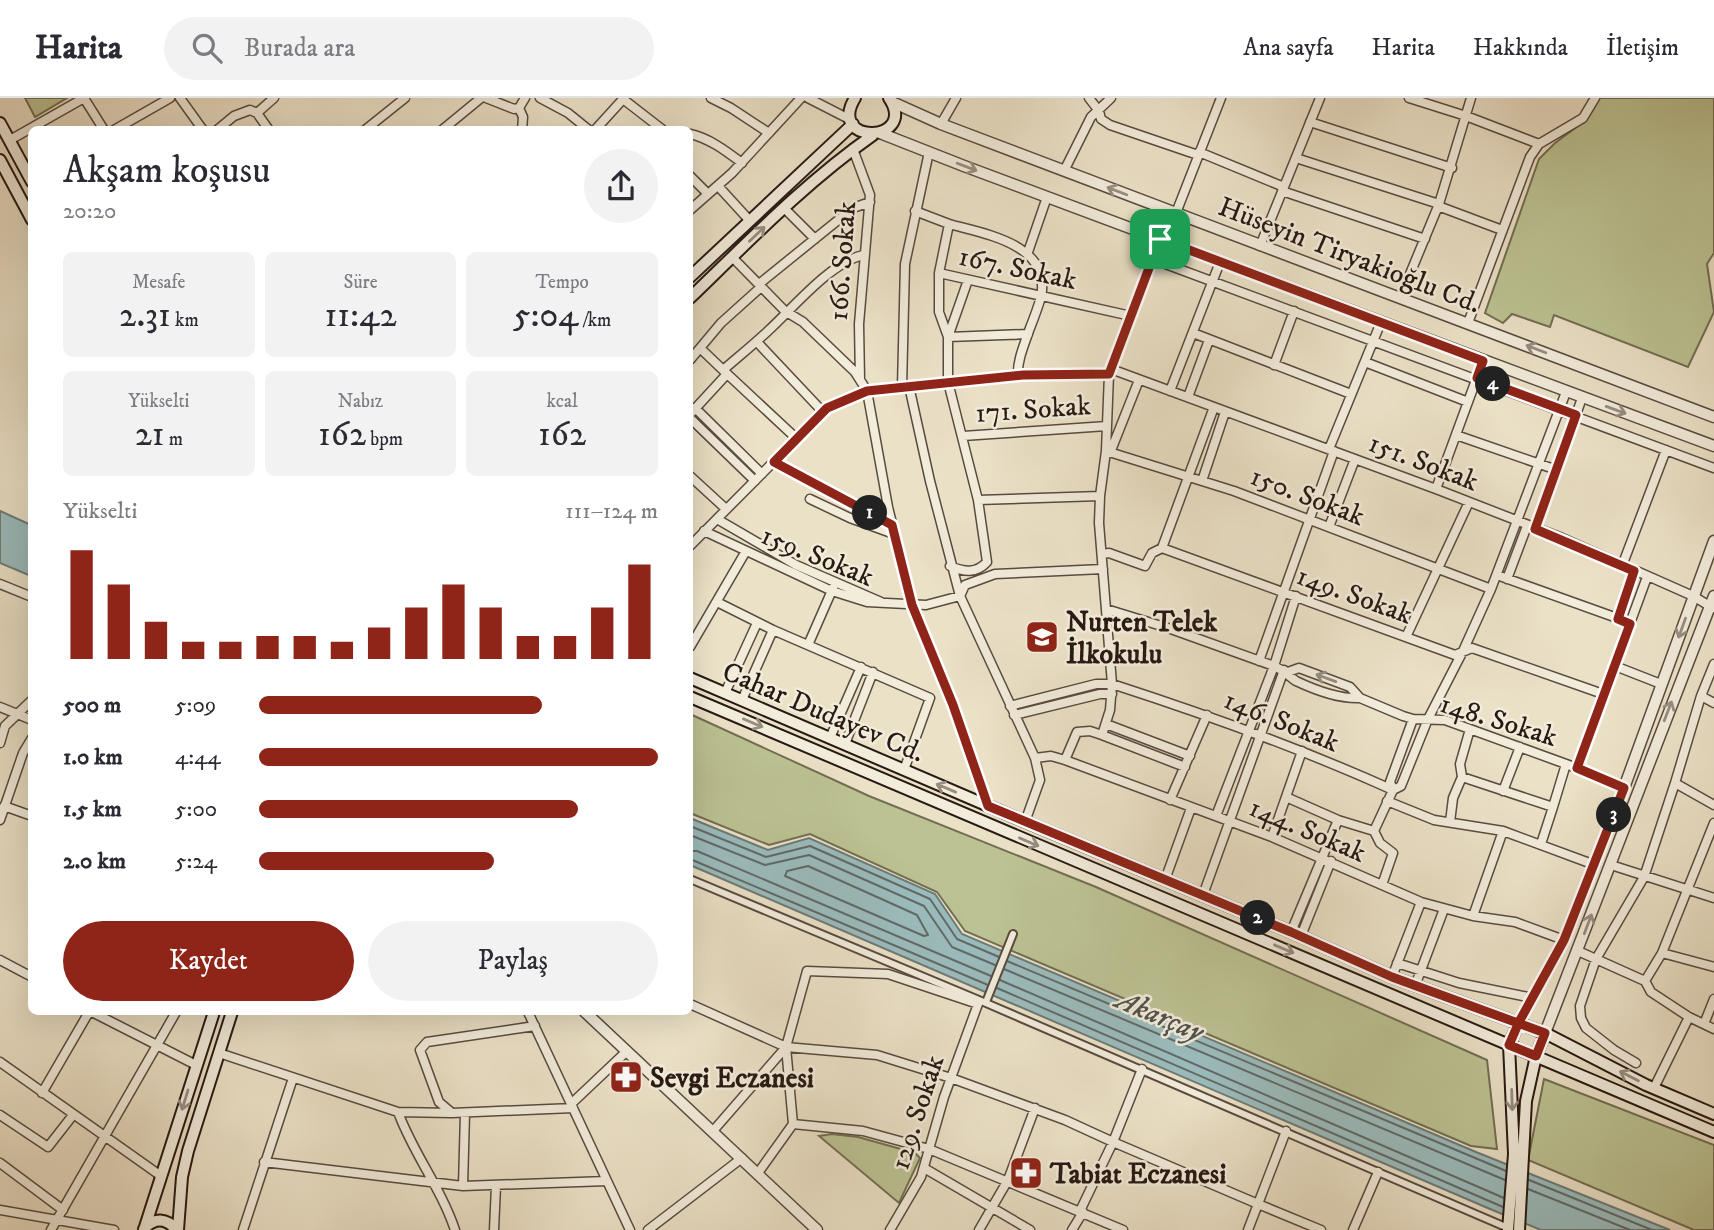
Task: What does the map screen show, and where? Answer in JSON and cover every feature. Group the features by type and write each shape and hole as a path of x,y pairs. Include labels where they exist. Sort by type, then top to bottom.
{"main road":[{"path":"693,274 852,122 851,105 855,98"},
{"name":"Hüseyin Tiryakioğlu Cd.","path":"852,122 862,132 877,134 887,129 894,117 890,99"},
{"path":"0,123 28,174"},
{"path":"693,295 840,158 877,134"},
{"path":"0,160 28,212"},
{"name":"Cahar Dudayev Cd.","path":"693,679 1392,977 1545,1033 1654,1088 1714,1114"},
{"name":"Cahar Dudayev Cd.","path":"693,698 1714,1132"},
{"path":"144,1230 213,1015"},
{"path":"177,1230 188,1151 231,1015"},
{"path":"1519,1022 1509,1045 1519,1156"},
{"path":"1513,1226 1526,1101 1536,1056 1545,1033"},
{"path":"144,1230 148,1224 159,1220 170,1223 177,1230"}],"street":[{"path":"121,126 170,98"},
{"path":"180,98 200,126"},
{"path":"257,113 274,98"},
{"path":"373,126 405,98"},
{"path":"447,126 484,98 519,108"},
{"path":"519,108 525,98"},
{"path":"540,98 568,113 584,126"},
{"path":"711,98 769,133"},
{"path":"693,207 742,163 801,98"},
{"name":"Hüseyin Tiryakioğlu Cd.","path":"808,98 852,122"},
{"path":"942,124 956,98"},
{"path":"1089,98 1099,111 1101,119 1110,125 1199,154 1283,189 1424,239"},
{"path":"1064,171 1091,117 1111,98"},
{"path":"1102,735 1112,694 1100,496 1108,452 1110,372 1160,239 1176,213 1221,98"},
{"path":"1260,246 1320,98"},
{"path":"1409,98 1539,144"},
{"path":"1400,298 1439,205 1471,98"},
{"path":"1468,323 1530,157 1539,144 1583,118 1595,98"},
{"path":"36,126 87,99 102,126"},
{"path":"598,126 624,99 658,126"},
{"name":"Hüseyin Tiryakioğlu Cd.","path":"890,99 942,124 1714,417"},
{"path":"519,108 523,117 522,126"},
{"path":"222,126 243,111 250,110 257,113 266,126"},
{"path":"1310,122 1452,168"},
{"path":"9,140 28,130"},
{"name":"Hüseyin Tiryakioğlu Cd.","path":"877,134 1714,446"},
{"path":"693,135 721,148 742,163"},
{"name":"166. Sokak","path":"853,149 865,179 870,202 863,255 859,324 860,380"},
{"path":"929,152 905,264 906,387 950,566 960,596 1035,758 1040,779 1025,822"},
{"path":"1296,158 1439,205 1503,230"},
{"path":"693,179 708,194"},
{"path":"718,186 750,221"},
{"path":"1028,252 1047,197"},
{"path":"693,356 721,323 760,285 853,208 870,202"},
{"path":"784,208 815,239"},
{"name":"167. Sokak","path":"915,211 949,224 939,273 1131,316"},
{"path":"949,224 995,237 1028,252 1041,281 1041,295 1017,368 1018,375"},
{"path":"693,411 725,372 829,274 846,262 863,255"},
{"path":"732,257 788,313 803,322 860,380 867,391 892,525 912,605 948,693 988,806"},
{"path":"1152,259 1714,468"},
{"path":"1170,391 1220,262"},
{"path":"939,273 939,312 948,337"},
{"path":"950,566 970,571 980,569 987,562 978,500 948,382 948,337 968,280"},
{"path":"1274,365 1294,311"},
{"path":"1259,661 1310,520 1351,394 1381,322"},
{"path":"1193,333 1351,394"},
{"path":"948,337 1028,334"},
{"path":"1188,397 1209,340"},
{"path":"757,342 823,412"},
{"path":"700,348 797,439"},
{"path":"1436,489 1483,361"},
{"path":"1365,362 1468,402"},
{"path":"693,543 827,408 867,391 1018,375 1110,372"},
{"name":"151. Sokak","path":"1110,372 1188,397 1436,489 1693,596 1712,607"},
{"path":"1108,452 1139,380"},
{"path":"1374,831 1393,790 1401,786 1428,719 1491,589 1566,392"},
{"path":"1507,579 1557,470 1583,398"},
{"path":"1102,554 1109,553 1145,566 1152,553 1162,548 1214,407"},
{"path":"1202,481 1226,412"},
{"path":"693,415 762,474"},
{"path":"693,415 755,481"},
{"name":"171. Sokak","path":"963,436 1107,426"},
{"path":"1456,435 1557,470"},
{"path":"1622,566 1666,450"},
{"name":"150. Sokak","path":"1108,452 1202,481 1491,589"},
{"path":"1329,527 1355,459"},
{"path":"774,462 892,525"},
{"path":"693,479 726,509"},
{"path":"978,500 1100,496"},
{"path":"810,499 850,518 894,534"},
{"path":"1406,637 1469,502"},
{"path":"717,519 834,587 808,645"},
{"name":"159. Sokak","path":"693,530 867,602 926,606 960,596 965,585 995,574 1103,569"},
{"path":"1519,1022 1564,940 1595,865 1714,541"},
{"name":"149. Sokak","path":"1162,548 1455,655 1472,648 1603,694"},
{"path":"693,642 746,551"},
{"path":"1618,619 1634,571"},
{"path":"1497,575 1630,624"},
{"path":"1577,768 1647,577"},
{"path":"0,584 28,595"},
{"path":"1216,816 1274,666 1296,596"},
{"path":"1545,1033 1712,607 1714,596"},
{"path":"717,602 773,630 930,698 948,693"},
{"name":"148. Sokak","path":"1106,609 1274,666 1286,671 1293,680 1341,697 1360,698 1413,719 1445,720 1624,788"},
{"path":"724,693 757,622"},
{"path":"742,700 773,630"},
{"path":"1636,1063 1614,1050 1582,1021 1580,1006 1595,959 1644,877 1701,696 1714,664"},
{"path":"1615,666 1661,684"},
{"path":"830,738 861,667"},
{"name":"148. Sokak","path":"1286,671 1299,668 1350,687 1360,698"},
{"path":"1203,895 1286,671"},
{"path":"845,744 873,672"},
{"path":"1010,706 1096,684 1112,684"},
{"name":"146. Sokak","path":"1112,684 1208,715 1393,790"},
{"path":"1014,715 1100,694 1112,694"},
{"path":"1701,696 1714,703"},
{"path":"904,770 930,698"},
{"path":"0,743 5,726 28,704"},
{"path":"0,707 28,718"},
{"path":"1170,800 1208,715"},
{"path":"1393,790 1390,782 1413,719"},
{"path":"1106,723 1190,756"},
{"path":"1450,822 1453,798 1462,777 1460,764 1470,729"},
{"path":"1065,760 1077,732 1090,731 1185,767"},
{"path":"0,820 28,745"},
{"path":"1503,791 1520,747"},
{"path":"1272,837 1302,751"},
{"name":"144. Sokak","path":"1035,758 1051,756 1065,760 1230,821 1331,861 1420,902 1473,916 1515,922 1564,940"},
{"path":"1541,844 1566,764"},
{"path":"1462,777 1553,807"},
{"path":"1675,783 1714,805"},
{"path":"1286,797 1338,820 1374,831 1380,843 1393,853 1382,885"},
{"path":"1387,801 1434,820 1503,831 1595,865"},
{"path":"4,806 28,815"},
{"path":"1165,880 1191,808"},
{"path":"1296,934 1321,857 1338,820"},
{"path":"1645,981 1662,953 1714,823"},
{"path":"1473,916 1503,831"},
{"path":"1296,934 1331,861"},
{"path":"1611,865 1714,898"},
{"path":"693,880 1142,1069 1378,1172 1513,1226"},
{"path":"1392,977 1420,902"},
{"path":"1415,986 1444,909"},
{"path":"982,1003 1013,934"},
{"path":"1578,951 1645,981 1651,992 1689,1017 1714,1029"},
{"path":"1662,953 1714,967"},
{"path":"0,960 28,975"},
{"path":"1397,962 1459,983 1532,998"},
{"path":"758,1173 793,1124 786,1048 807,971 888,974 982,1003"},
{"path":"1704,1024 1714,999"},
{"name":"129. Sokak","path":"890,1230 921,1177 951,1078 982,1003"},
{"path":"693,1005 786,1048 877,1055 1035,1108 1321,1230"},
{"path":"42,1093 89,1015"},
{"path":"97,1015 196,1065"},
{"path":"51,1230 174,1015"},
{"path":"530,1015 630,1230"},
{"path":"588,1015 758,1173 805,1226 817,1230"},
{"path":"1654,1088 1689,1017"},
{"path":"452,1113 439,1102 420,1050 427,1042 535,1026"},
{"path":"713,1131 786,1048"},
{"path":"219,1053 398,1112 452,1113 572,1106 627,1051"},
{"path":"0,1062 161,1177"},
{"path":"1072,1230 1114,1142 1142,1069"},
{"path":"243,1230 293,1078"},
{"path":"979,1230 1008,1180 1035,1108"},
{"path":"398,1112 407,1137 455,1230"},
{"path":"463,1186 465,1112"},
{"path":"0,1115 48,1147 73,1115"},
{"path":"793,1124 863,1131 929,1149 1123,1230"},
{"path":"1248,1230 1286,1131"},
{"path":"649,1230 742,1158"},
{"path":"264,1162 463,1186 607,1181"},
{"path":"0,1163 63,1210"},
{"path":"924,1168 1030,1230"},
{"path":"1353,1230 1378,1172"},
{"path":"494,1230 496,1186"},
{"path":"0,1210 114,1230"}],"green space":[{"path":"25,98 67,98 35,117"},
{"path":"1599,98 1714,98 1714,253 1707,264 1714,312 1688,367 1554,315 1550,327 1512,314 1503,323 1485,313 1539,159 1586,120"},
{"path":"693,715 869,796 1096,887 1487,1060 1497,1149 1471,1146 965,931 937,892 810,834 769,845 693,814"},
{"path":"1544,1079 1714,1145 1714,1230 1694,1230 1528,1160"},
{"path":"832,1134 858,1137 915,1153 920,1158 899,1203 819,1136"}],"water":[{"path":"0,511 28,524 28,575 0,563"},
{"path":"693,819 768,850 809,838 935,894 962,934 1476,1152 1670,1230 1541,1230 693,866"}],"place":[{"name":"Nurten Telek İlkokulu","path":"1042,637"},
{"name":"Sevgi Eczanesi","path":"626,1077"},
{"name":"Tabiat Eczanesi","path":"1026,1173"}],"route":[{"path":"1160,239 1109,374 1023,375 867,391 827,408 774,462 892,525 912,605 953,705 988,806 1392,977 1519,1022 1545,1033 1536,1056 1509,1045 1519,1022 1564,940 1624,788 1577,768 1630,624 1618,619 1634,571 1562,538 1535,529 1576,415 1477,378 1483,361 1160,239"}],"water label":[{"name":"Akarçay","path":"1160,1015"}]}
